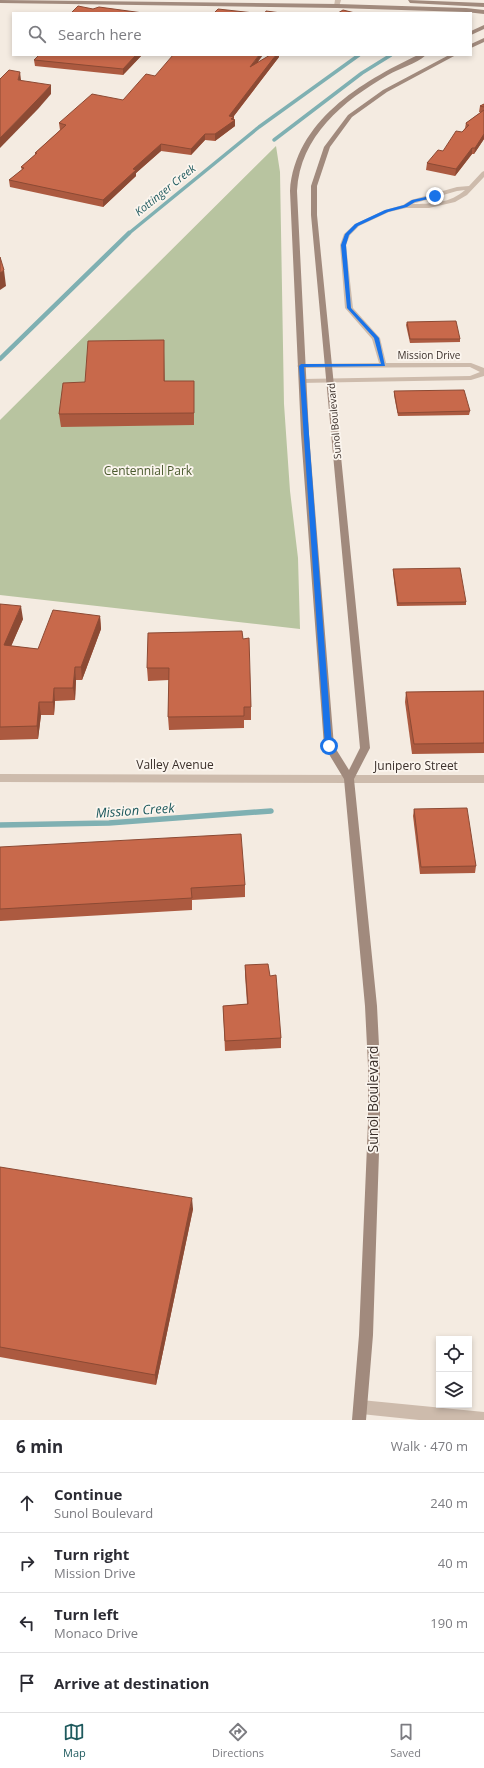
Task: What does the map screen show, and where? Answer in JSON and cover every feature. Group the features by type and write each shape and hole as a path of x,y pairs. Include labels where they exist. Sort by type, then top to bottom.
{"main road":[{"path":"0,1 337,3 484,12"},
{"path":"405,1 484,4"},
{"path":"421,9 436,12"},
{"path":"472,32 484,27"},
{"path":"472,46 484,40"},
{"name":"Sunol Boulevard","path":"360,1413 366,1327 374,1122 374,1066 371,1006 349,779 329,746 301,366 293,183 298,162 307,142 319,126 335,110 376,79 402,64 421,56"},
{"name":"Sunol Boulevard","path":"349,779 365,748 331,380 314,215 314,186 327,147 350,116 385,91 451,56"}],"street":[{"path":"383,365 376,338 349,308 343,245 347,234 357,225 387,211 405,206 424,207 441,204 464,195 484,173"},
{"name":"Mission Drive","path":"301,366 471,365 484,372"},
{"name":"Mission Drive","path":"302,381 471,378 484,372"},
{"name":"Valley Avenue","path":"0,778 349,779"},
{"name":"Junipero Street","path":"349,779 484,779"},
{"path":"360,1413 484,1419"}],"green space":[{"name":"Centennial Park","path":"276,146 280,172 284,404 290,491 298,558 300,629 0,595 0,420"}],"building":[{"path":"78,6 93,9 99,7 136,12 72,12"},
{"path":"218,9 245,12 215,12"},
{"path":"343,10 351,12 340,12"},
{"path":"38,56 135,56 123,69 34,60"},
{"path":"172,56 258,56 250,67 268,56 275,56 229,116 234,117 231,119 235,120 215,134 205,134 191,149 161,144 133,169 136,170 103,200 9,180 24,168 21,167 66,125 59,123 92,94 123,100 146,74 155,76"},
{"path":"9,70 20,72 18,80 51,85 0,138 0,79"},
{"path":"484,110 484,134 475,148 472,148 456,169 427,163 438,150 443,151 456,131 462,132 469,125 466,123"},
{"path":"0,257 4,270 0,273"},
{"path":"456,321 460,339 410,339 407,322"},
{"path":"164,340 164,381 194,381 194,413 59,414 63,383 85,382 88,341"},
{"path":"464,390 470,411 398,413 394,391"},
{"path":"460,568 466,602 398,603 393,569"},
{"path":"0,604 21,606 4,645 38,649 53,610 100,616 81,667 75,667 73,688 54,688 53,702 39,702 37,726 0,727"},
{"path":"242,631 243,639 249,638 251,707 244,707 244,716 168,717 169,668 147,668 148,633"},
{"path":"484,691 484,743 414,744 406,692"},
{"path":"467,808 476,866 421,867 414,809"},
{"path":"241,834 245,885 191,888 192,898 0,909 0,847"},
{"path":"268,964 270,976 276,975 281,1038 225,1041 223,1006 248,1004 245,965"},
{"path":"0,1167 192,1198 155,1375 0,1347"}],"waterway":[{"name":"Kottinger Creek","path":"128,234 259,127 358,56"},
{"path":"274,140 362,73 389,56"},
{"name":"Kottinger Creek","path":"0,359 129,233"},
{"name":"Mission Creek","path":"0,825 109,823 271,811"}],"route":[{"path":"329,746 301,366 383,365 376,338 349,308 343,245 347,234 357,225 387,211 405,206 413,201 435,196"}]}
